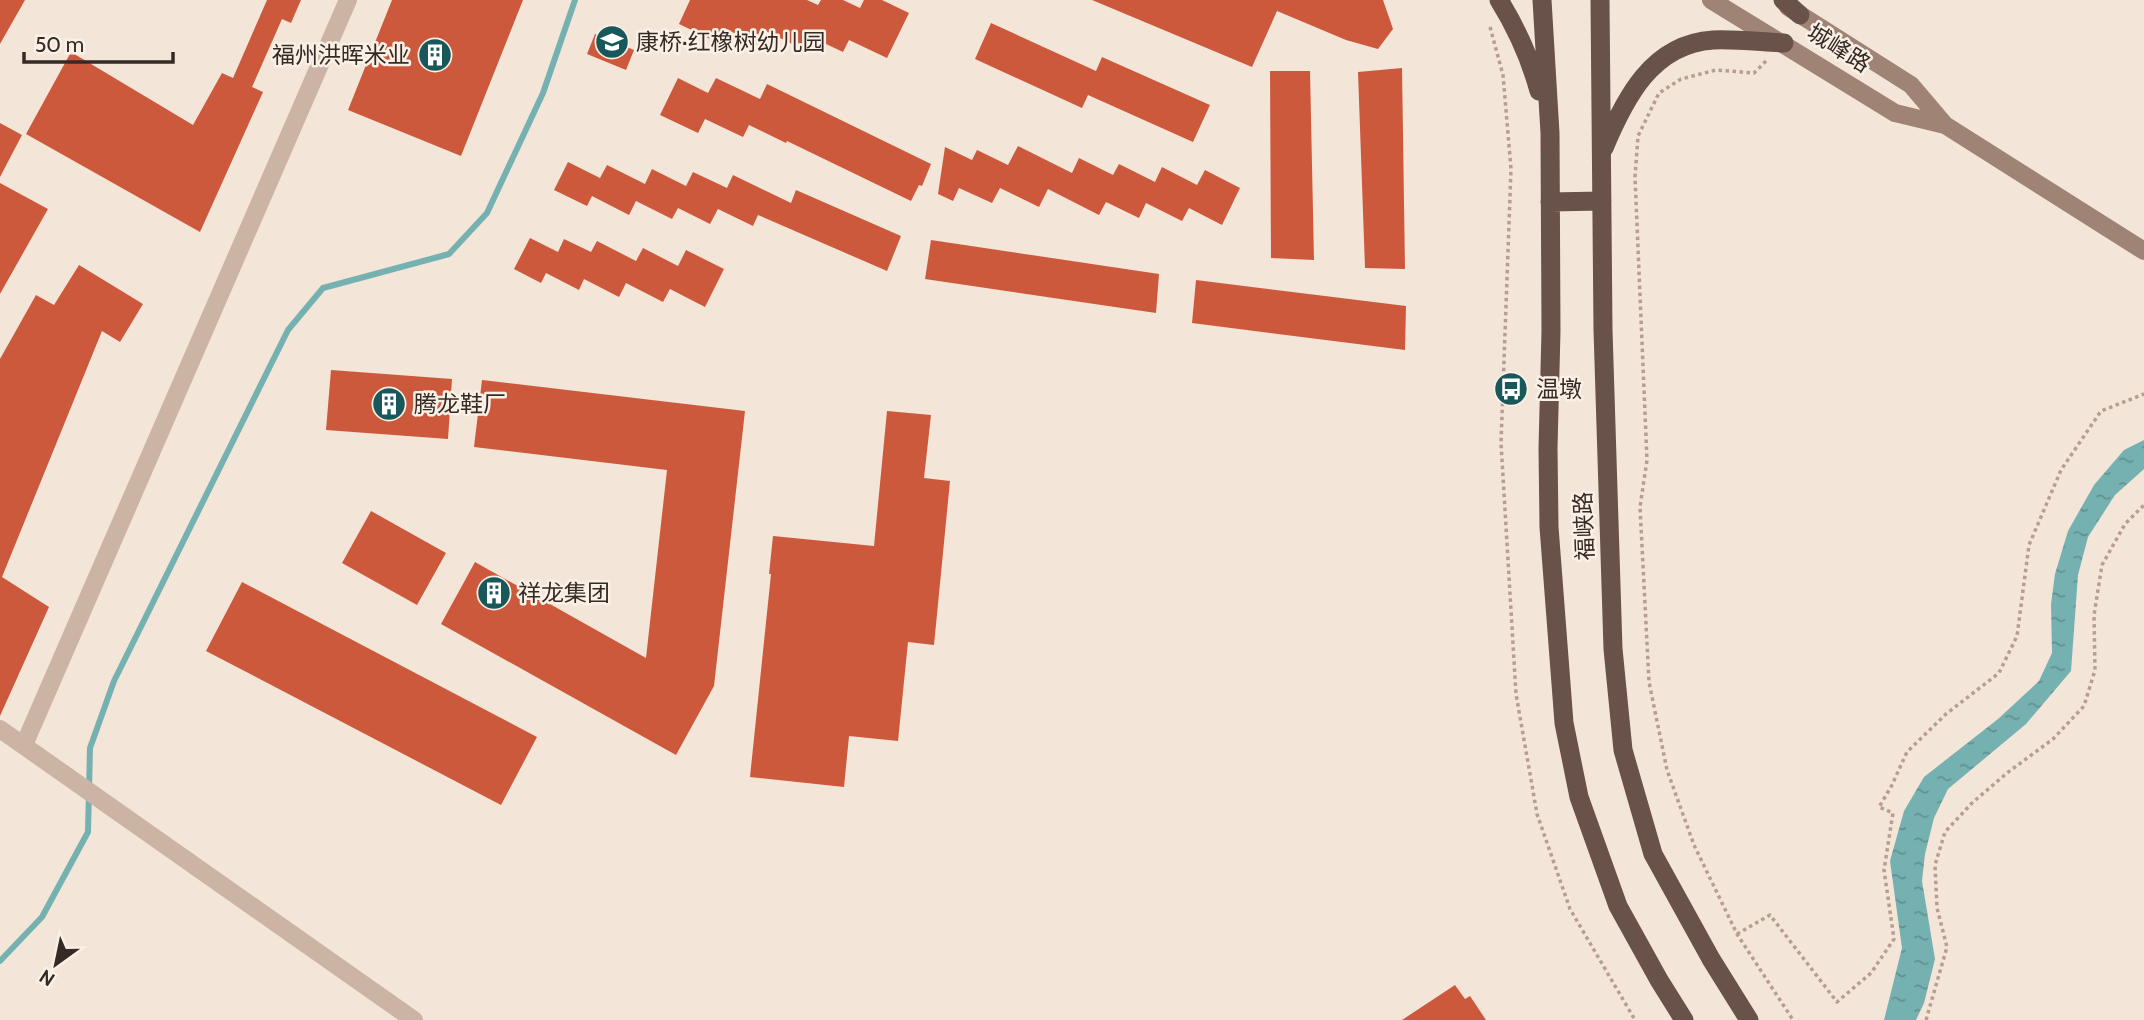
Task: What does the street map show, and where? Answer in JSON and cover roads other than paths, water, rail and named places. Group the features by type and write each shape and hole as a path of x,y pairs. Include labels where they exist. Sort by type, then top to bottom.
{"highway":[{"name":"福峡路","path":"1542,0 1550,133 1549,501 1564,723 1579,797 1618,906 1684,1020"},
{"name":"福峡路","path":"1600,0 1602,330 1613,649 1623,750 1653,854 1711,959 1749,1020"},
{"path":"1783,0 1801,15"},
{"path":"1493,8 1513,23 1532,66 1550,133"},
{"path":"1601,156 1616,119 1636,82 1660,59 1682,46 1712,40 1784,43"},
{"path":"1550,202 1601,201"}],"main road":[{"name":"城峰路","path":"1776,0 1911,85 1945,125 2144,251"},
{"name":"城峰路","path":"1719,2 1895,113 1945,125"}],"street":[{"path":"24,746 348,0"},
{"path":"0,729 414,1020"}],"water":[{"path":"2144,440 2144,469 2115,495 2088,537 2078,575 2071,671 2026,724 1948,789 1934,818 1925,854 1922,881 1935,959 1924,1003 1916,1020 1884,1020 1902,948 1890,861 1904,811 1924,777 1998,719 2039,681 2052,653 2051,604 2055,574 2068,531 2094,485 2124,450"}],"waterway":[{"path":"0,961 42,917 88,832 90,748 114,681 288,330 323,288 449,254 487,213 543,93 575,0"}],"place":[{"name":"康桥·红橡树幼儿园","path":"612,42"},
{"name":"福州洪晖米业","path":"435,55"},
{"name":"温墩","path":"1511,389"},
{"name":"腾龙鞋厂","path":"389,404"},
{"name":"祥龙集团","path":"494,593"}]}
